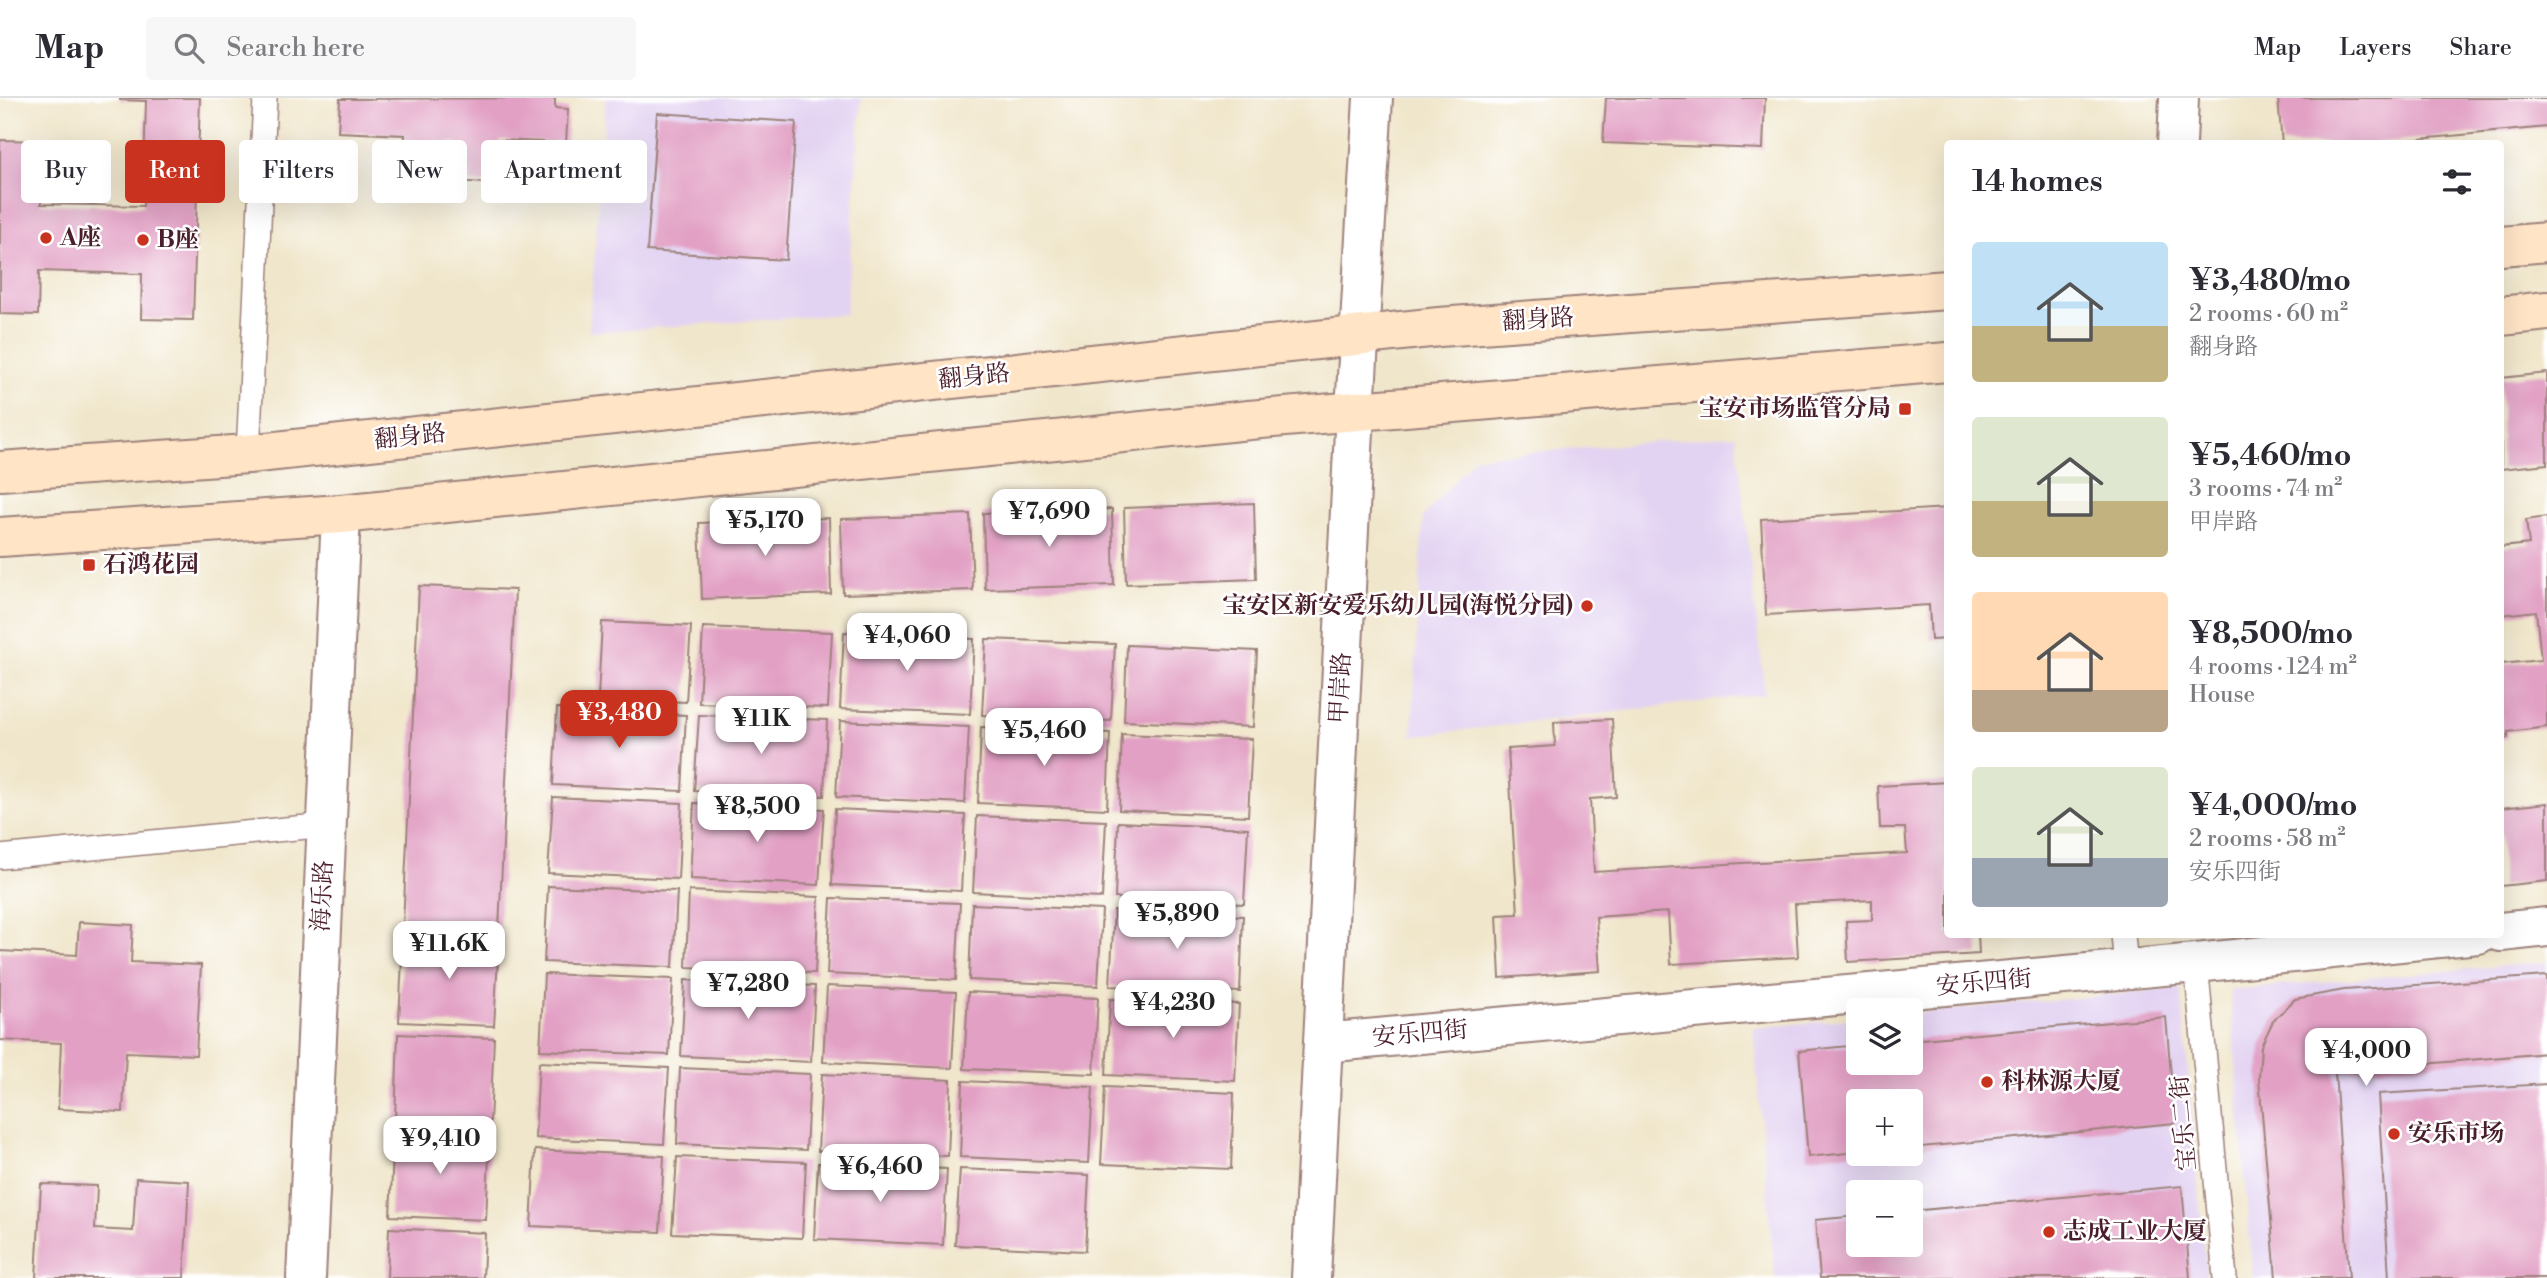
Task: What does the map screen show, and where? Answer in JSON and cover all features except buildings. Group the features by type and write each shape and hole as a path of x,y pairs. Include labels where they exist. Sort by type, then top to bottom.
{"main road":[{"path":"2504,246 2547,242"},
{"name":"翻身路","path":"0,471 248,454 1439,327 1944,290"},
{"path":"2504,316 2547,312"},
{"path":"0,537 341,514 1236,421 1944,362"}],"street":[{"name":"甲岸路","path":"1311,1278 1373,98"},
{"path":"2177,140 2179,98"},
{"name":"海乐路","path":"306,1278 341,514"},
{"path":"2504,932 2547,928"},
{"name":"安乐四街","path":"1323,1043 2124,952 2196,963 2439,938"}],"lane":[{"path":"248,454 265,98"},
{"path":"0,858 327,825"},
{"name":"宝乐二街","path":"2196,963 2225,1278"}],"shaded area":[{"path":"606,98 861,98 846,314 589,332 598,203 647,203 647,140 603,140"},
{"name":"宝安区新安爱乐幼儿园(海悦分园)","path":"1736,435 1765,694 1412,736 1423,517 1475,457"},
{"name":"安乐市场","path":"2547,962 2547,1278 2253,1278 2230,990"},
{"path":"2181,988 2206,1278 1775,1278 1753,1028 1846,1019 1846,1075 1923,1075 1923,1013"}],"place":[{"name":"A座","path":"46,238"},
{"name":"B座","path":"143,240"},
{"name":"宝安市场监管分局","path":"1905,409"},
{"name":"石鸿花园","path":"89,565"},
{"name":"宝安区新安爱乐幼儿园(海悦分园)","path":"1587,606"},
{"name":"科林源大厦","path":"1987,1082"},
{"name":"安乐市场","path":"2394,1134"},
{"name":"志成工业大厦","path":"2049,1232"}]}
